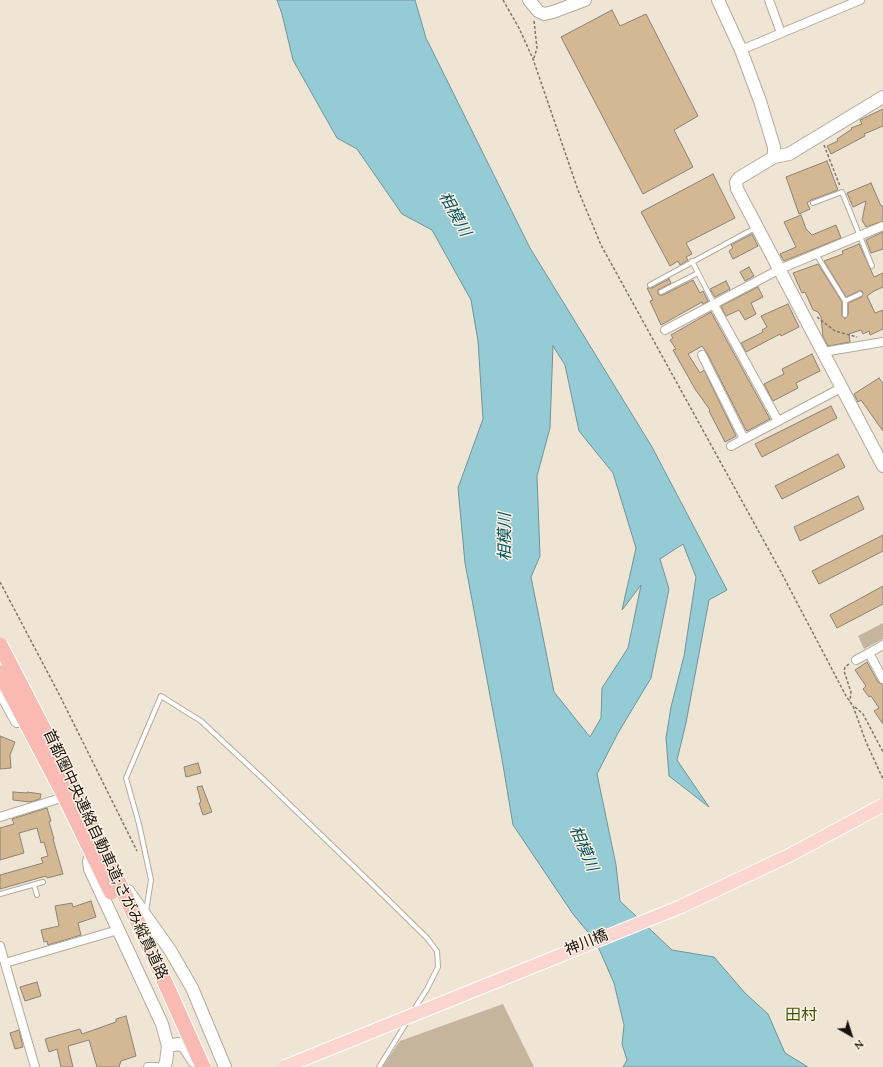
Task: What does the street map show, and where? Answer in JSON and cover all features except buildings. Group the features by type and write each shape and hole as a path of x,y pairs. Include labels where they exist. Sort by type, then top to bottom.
{"highway":[{"name":"首都圏中央連絡自動車道;さがみ縦貫道路","path":"0,645 73,786 144,936 203,1067"},
{"name":"首都圏中央連絡自動車道;さがみ縦貫道路","path":"0,673 66,798 131,932 192,1067"}],"main road":[{"name":"神川橋","path":"284,1067 694,900 809,846 883,805"}],"street":[{"path":"530,2 544,14 586,0"},
{"path":"718,0 741,50 760,101 774,147 774,157"},
{"path":"769,0 781,33"},
{"path":"741,50 860,0"},
{"path":"883,98 789,154 774,157 739,178 736,182 737,189 883,466"},
{"path":"665,330 780,269 883,226"},
{"path":"714,304 778,421"},
{"path":"823,352 883,342"},
{"path":"702,355 744,439"},
{"path":"731,446 841,388"},
{"path":"856,660 883,645"},
{"path":"869,652 883,679"},
{"path":"0,690 61,798 83,846 124,886 170,950 192,988 226,1067"},
{"path":"0,817 61,798"},
{"path":"92,854 89,861 90,869 162,1024 168,1046 164,1067"},
{"path":"5,963 118,930"},
{"path":"0,946 35,1067"},
{"path":"168,1046 179,1044 185,1047 197,1067"},
{"path":"148,1067 156,1067"}],"lane":[{"path":"814,203 842,192 872,266"},
{"path":"650,285 757,227"},
{"path":"816,254 845,300 845,315"},
{"path":"692,261 714,304"},
{"path":"661,292 698,273"},
{"path":"845,300 860,294"},
{"path":"145,914 151,880 139,824 126,778 161,696 201,721 374,886 427,938 437,951 438,967 427,989 379,1067"},
{"path":"0,894 43,882"},
{"path":"34,885 37,895"}],"path":[{"path":"503,0 519,28 533,59 578,190 601,245 781,572 846,696 863,714 883,752"},
{"path":"530,2 537,48 533,59"},
{"path":"821,135 842,192"},
{"path":"816,316 835,331 858,337"},
{"path":"0,582 60,694 138,852"},
{"path":"850,701 851,692 844,669 856,660"},
{"path":"854,706 866,742 883,779"}],"shaded area":[{"path":"883,623 883,639 864,649 858,636"},
{"path":"503,1004 534,1067 382,1067 400,1041"}],"water":[{"name":"相模川","path":"277,0 415,0 426,38 530,248 652,447 727,590 709,600 686,723 677,760 709,807 669,776 666,738 671,707 684,656 696,577 683,544 660,559 669,589 651,678 618,733 597,774 616,865 620,901 672,950 714,957 745,993 768,1014 785,1053 808,1067 623,1067 627,1060 622,1044 624,1025 614,983 596,942 573,914 513,825 465,563 458,488 483,419 478,341 471,300 432,230 402,214 357,149 337,138 293,60 282,14","holes":["553,346 565,365 579,431 613,473 636,548 622,610 641,585 628,648 602,688 601,718 590,737 554,692 531,577 540,556 537,476 550,428"]}],"district":[{"name":"田村","path":"801,1017"}]}
